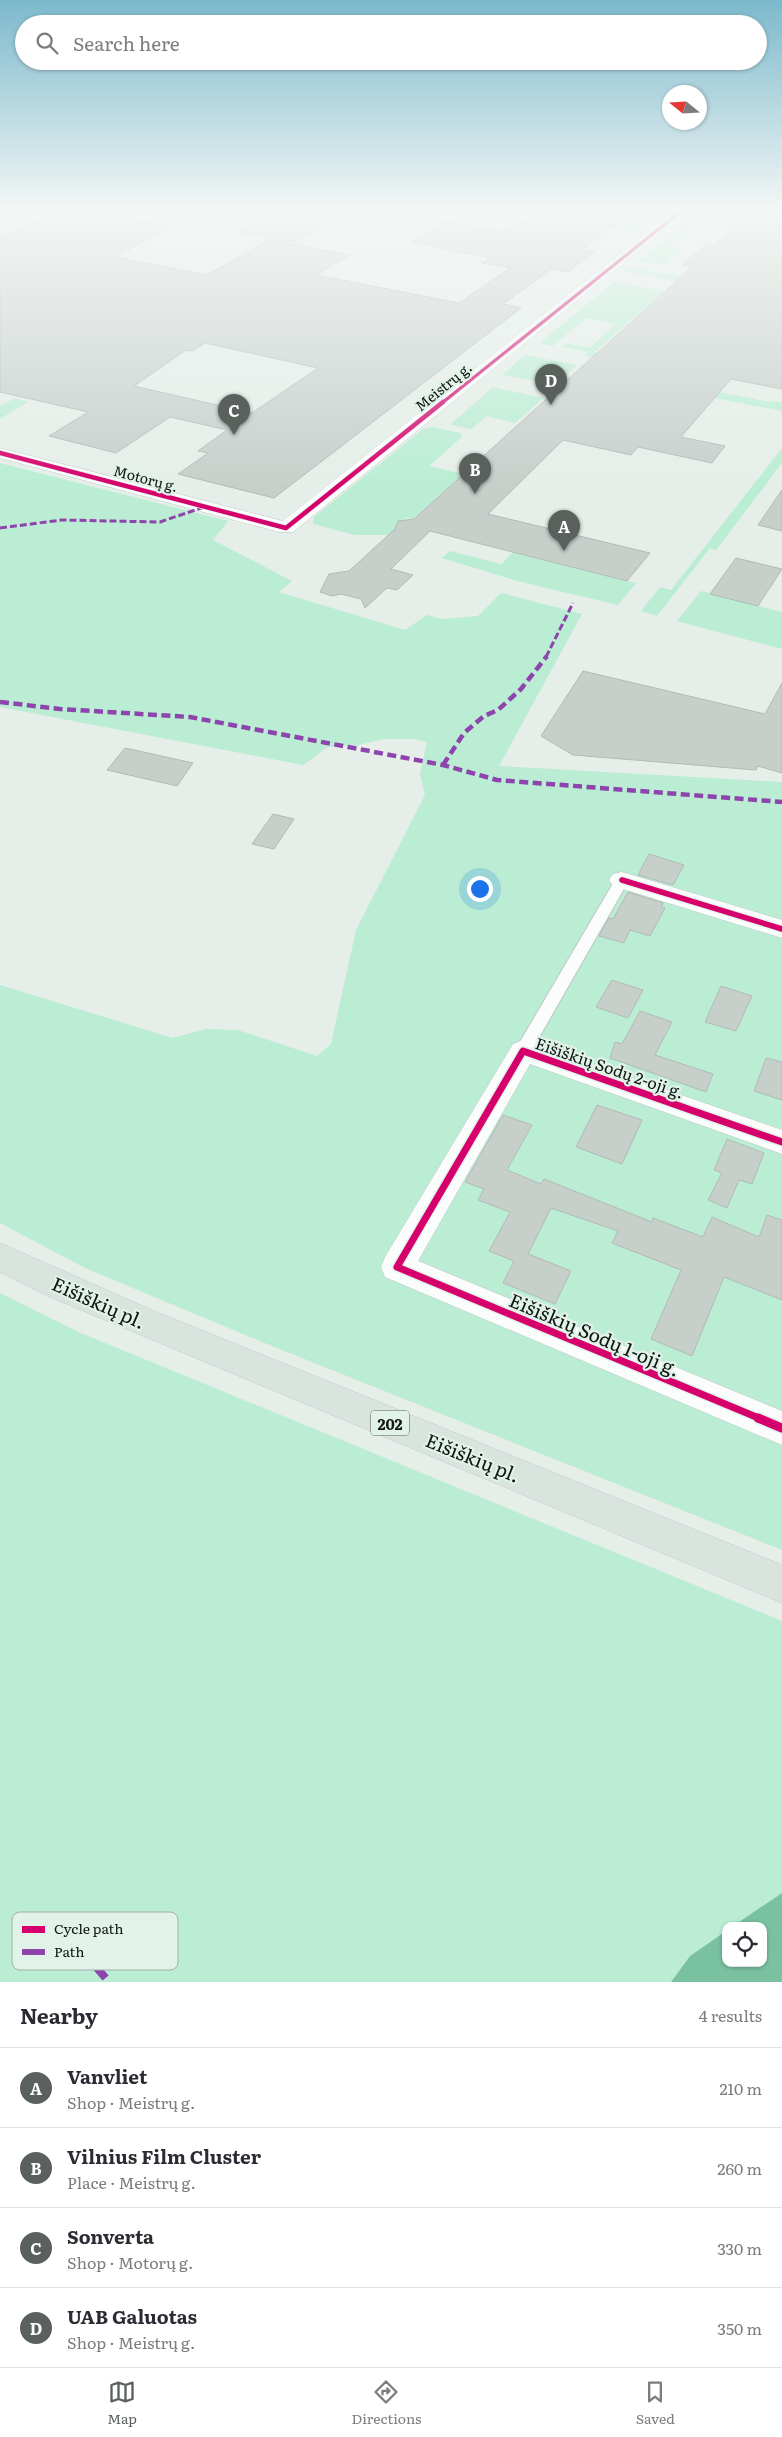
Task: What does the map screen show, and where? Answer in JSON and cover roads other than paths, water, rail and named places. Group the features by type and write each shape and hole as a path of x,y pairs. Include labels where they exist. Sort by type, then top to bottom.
{"main road":[{"name":"Eišiškių pl.","path":"0,1257 62,1287 142,1321 782,1584"}],"street":[{"name":"Meistrų g.","path":"286,528 570,300"},
{"name":"Motorų g.","path":"0,453 286,528"},
{"path":"622,880 782,929"},
{"name":"Eišiškių Sodų 2-oji g.","path":"397,1267 523,1051 782,1142"},
{"name":"Eišiškių Sodų 1-oji g.","path":"397,1267 782,1428"}],"lane":[{"path":"523,1051 622,880"}],"place":[{"name":"UAB Galuotas","path":"551,405"},
{"name":"Sonverta","path":"234,435"},
{"name":"Vilnius Film Cluster","path":"475,494"},
{"name":"Vanvliet","path":"564,551"}]}
